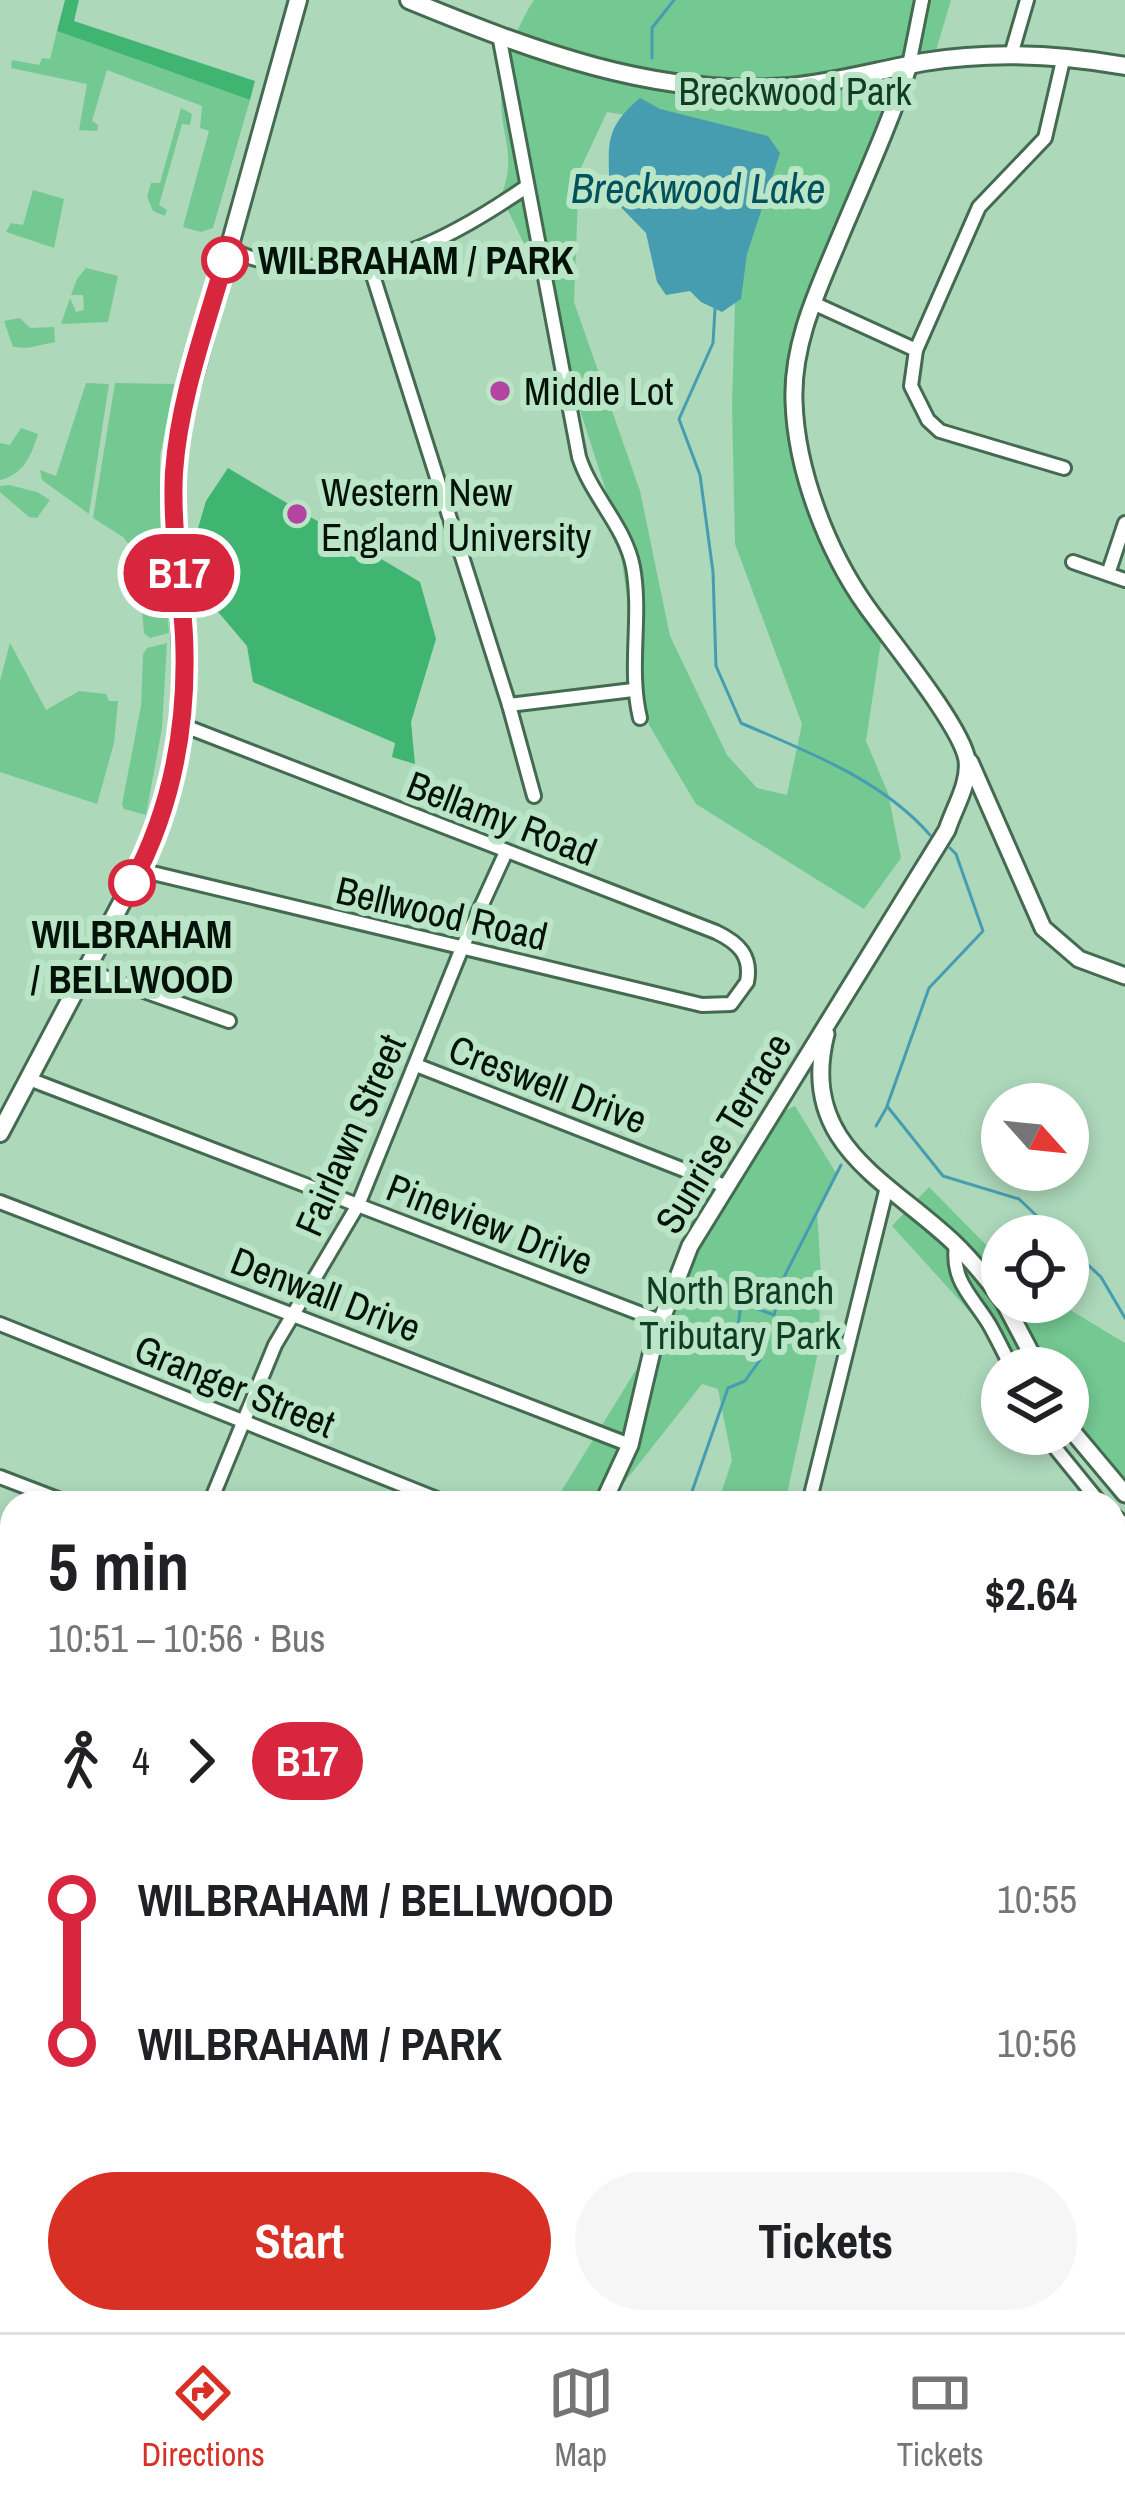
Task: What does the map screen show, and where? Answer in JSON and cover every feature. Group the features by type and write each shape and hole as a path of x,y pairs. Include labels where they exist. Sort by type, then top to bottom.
{"main road":[{"path":"409,0 616,74 697,87 789,87 909,65 1011,55 1064,56 1125,66"},
{"path":"0,1132 140,870 170,786 182,725 184,638 175,466 184,403 299,1"}],"street":[{"path":"922,0 909,65 813,303 796,362 794,408 802,456 852,584 964,749 1043,928 1069,953 1125,976"},
{"path":"1011,55 1027,0"},
{"path":"499,34 581,463 632,563 633,690 640,718"},
{"path":"1064,56 1046,138 979,207 911,371 916,401 940,430 1064,468"},
{"path":"228,247 292,266 369,263 433,245 526,187"},
{"path":"369,263 534,796"},
{"path":"813,303 916,350"},
{"path":"1108,574 1125,524"},
{"path":"1072,562 1125,580"},
{"path":"509,705 633,690"},
{"name":"Bellamy Road","path":"182,725 730,939 745,954 749,971 745,987 732,1003"},
{"path":"947,830 966,774 964,749"},
{"path":"947,830 960,808 985,798"},
{"name":"Sunrise Terrace","path":"609,1491 630,1445 660,1322 690,1246 947,830"},
{"name":"Fairlawn Street","path":"216,1491 264,1367 358,1205 506,852"},
{"name":"Bellwood Road","path":"140,870 702,1005 732,1003"},
{"path":"87,971 230,1021"},
{"path":"833,1015 821,1054 820,1089 842,1145 956,1246 981,1275"},
{"name":"Creswell Drive","path":"416,1065 725,1186"},
{"name":"Pineview Drive","path":"29,1078 660,1322"},
{"path":"788,1085 820,1089"},
{"path":"814,1491 887,1187"},
{"name":"Denwall Drive","path":"0,1202 630,1445"},
{"path":"956,1246 959,1283 1001,1347"},
{"name":"Granger Street","path":"0,1324 417,1491"},
{"path":"1089,1451 1122,1491"},
{"path":"1061,1455 1090,1491"},
{"path":"0,1478 35,1491"}],"green space":[{"path":"65,0 79,0 74,21 255,81 250,100 57,31"},
{"name":"Breckwood Park","path":"534,0 951,0 932,64 905,84 798,334 786,402 831,536 883,629 866,741 888,793 901,858 864,909 696,804 649,725 639,687 617,525 531,258 501,196 508,159 502,88 511,48","holes":["607,112 694,126 739,163 732,405 735,544 802,724 787,795 757,788 727,755 670,636 640,491 574,302 579,172"]},
{"path":"57,31 250,100 213,228 201,232 183,227 209,131 200,128 202,106 107,70 92,121 97,131 79,130 87,84 11,68 12,60 39,65 42,58 50,59"},
{"path":"181,108 192,114 190,125 182,124 159,205 167,210 165,216 153,211 147,197 151,183 160,183"},
{"path":"33,190 64,199 54,248 6,232 11,223 23,225"},
{"path":"86,268 118,276 108,322 61,324 70,298 76,312 84,310 83,295 71,295"},
{"path":"20,318 30,328 54,327 55,342 13,347 4,321"},
{"path":"86,383 109,384 89,514 42,480 40,470 56,476"},
{"path":"115,383 174,384 160,456 160,550 135,552 123,537 93,518"},
{"path":"21,428 38,434 32,450 21,469 0,480 0,443 10,445"},
{"path":"228,468 420,582 436,639 411,722 415,764 392,757 395,743 253,682 247,646 213,606 196,535 206,501"},
{"path":"0,486 50,500 37,518 29,517 0,492"},
{"path":"162,554 169,633 150,638 144,633 137,556"},
{"path":"10,643 46,710 79,691 106,694 109,701 118,701 114,743 97,804 0,772 0,681"},
{"path":"167,643 162,728 146,815 124,809 122,804 141,706 143,654 147,648"},
{"name":"North Branch Tributary Park","path":"795,1106 836,1173 817,1211 818,1352 788,1491 722,1491 732,1460 718,1389 702,1384 617,1491 561,1491 650,1347 647,1330 700,1199 762,1121"},
{"path":"929,1187 981,1240 981,1323 1089,1321 1125,1343 1125,1483 1089,1443 1089,1347 1002,1347 892,1226"}],"water":[{"name":"Breckwood Lake","path":"640,98 660,109 768,136 780,153 747,254 741,299 722,312 690,291 666,295 657,282 646,233 609,195 613,130"}],"waterway":[{"path":"652,58 652,28 674,0"},
{"path":"715,309 713,343 679,419 700,475 713,572 716,666 741,723 866,783 930,835"},
{"path":"950,848 983,931 929,988 887,1106 943,1176 1019,1199 1036,1215"},
{"path":"876,1126 887,1107"},
{"path":"692,1491 728,1388 745,1381 760,1360 736,1344 741,1303 774,1315 784,1277 841,1165"},
{"path":"1089,1266 1125,1318"}],"bus line":[{"name":"B17","path":"132,883 161,816 178,751 184,638 175,466 184,403 225,260"}],"place":[{"name":"WILBRAHAM / PARK","path":"225,260"},
{"name":"Middle Lot","path":"500,391"},
{"name":"Western New England University","path":"297,514"},
{"name":"WILBRAHAM / BELLWOOD","path":"132,883"}]}
